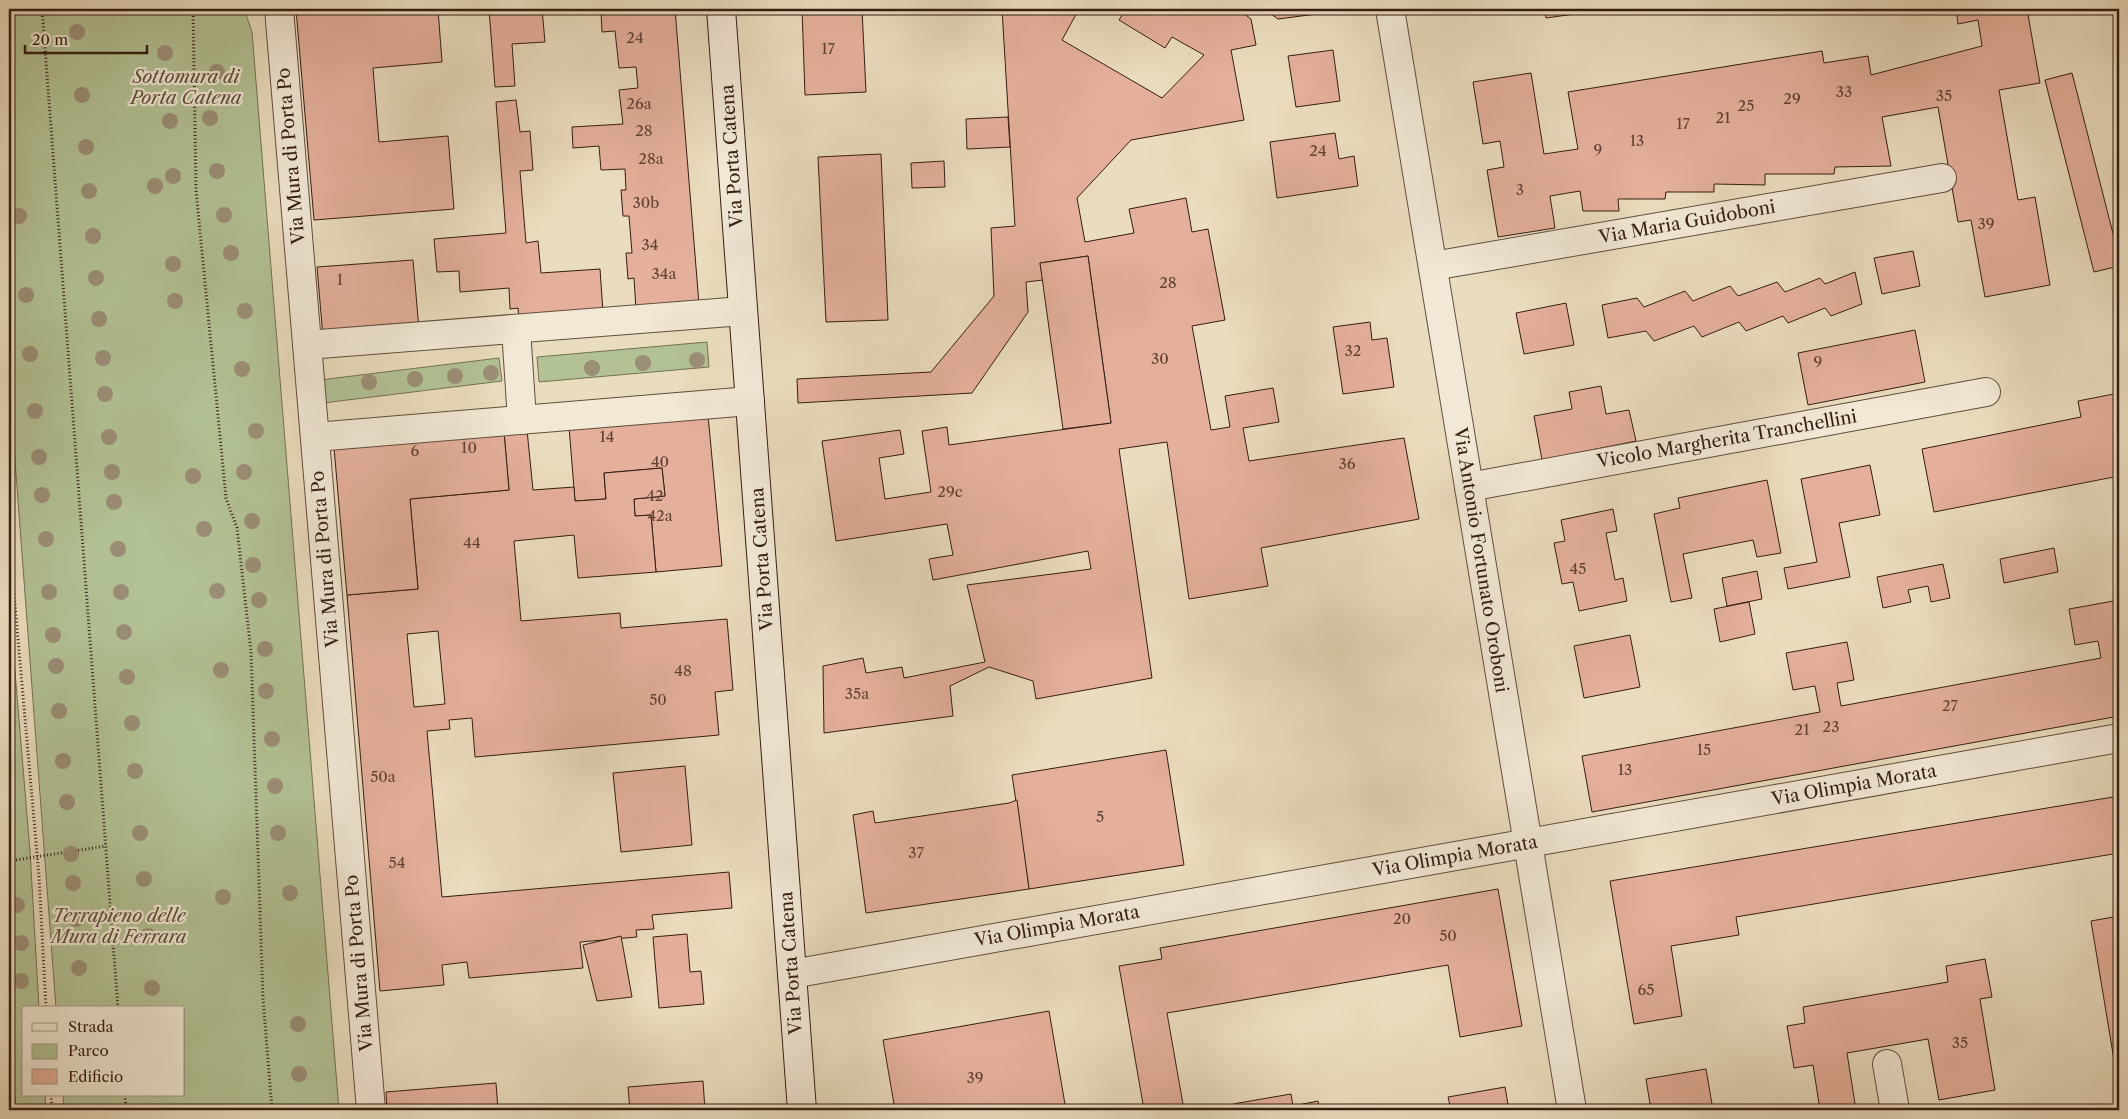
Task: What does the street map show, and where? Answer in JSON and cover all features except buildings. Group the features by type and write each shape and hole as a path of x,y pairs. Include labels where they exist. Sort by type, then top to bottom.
{"street":[{"name":"Via Mura di Porta Po","path":"279,9 371,1110"},
{"name":"Via Porta Catena","path":"721,9 802,1110"},
{"name":"Via Antonio Fortunato Oroboni","path":"1390,9 1572,1110"},
{"name":"Via Maria Guidoboni","path":"1433,266 1942,178"},
{"path":"307,344 743,312"},
{"path":"516,329 522,420"},
{"name":"Vicolo Margherita Tranchellini","path":"1469,487 1986,392"},
{"path":"315,437 750,401"},
{"name":"Via Olimpia Morata","path":"792,974 2119,738"},
{"path":"1887,1064 1895,1110"}],"path":[{"path":"42,9 118,1006"},
{"path":"193,9 197,200 226,498 237,528 251,652 263,998 272,1110"},
{"path":"9,538 37,856 46,1006"},
{"path":"9,860 106,846"},
{"path":"51,1096 52,1110"},
{"path":"125,1096 126,1110"}],"green space":[{"path":"9,9 244,9 252,32 339,1110 64,1110 63,1096 185,1096 185,1006 56,1006 9,380"},
{"path":"707,342 709,367 539,382 537,357"},
{"path":"499,358 502,381 323,403 320,380"},
{"path":"9,600 30,851 39,1006 22,1006 22,1096 45,1096 46,1110 16,1110 9,1030"}],"park label":[{"name":"Sottomura di Porta Catena","path":"186,87"},
{"name":"Terrapieno delle Mura di Ferrara","path":"119,926"}]}
